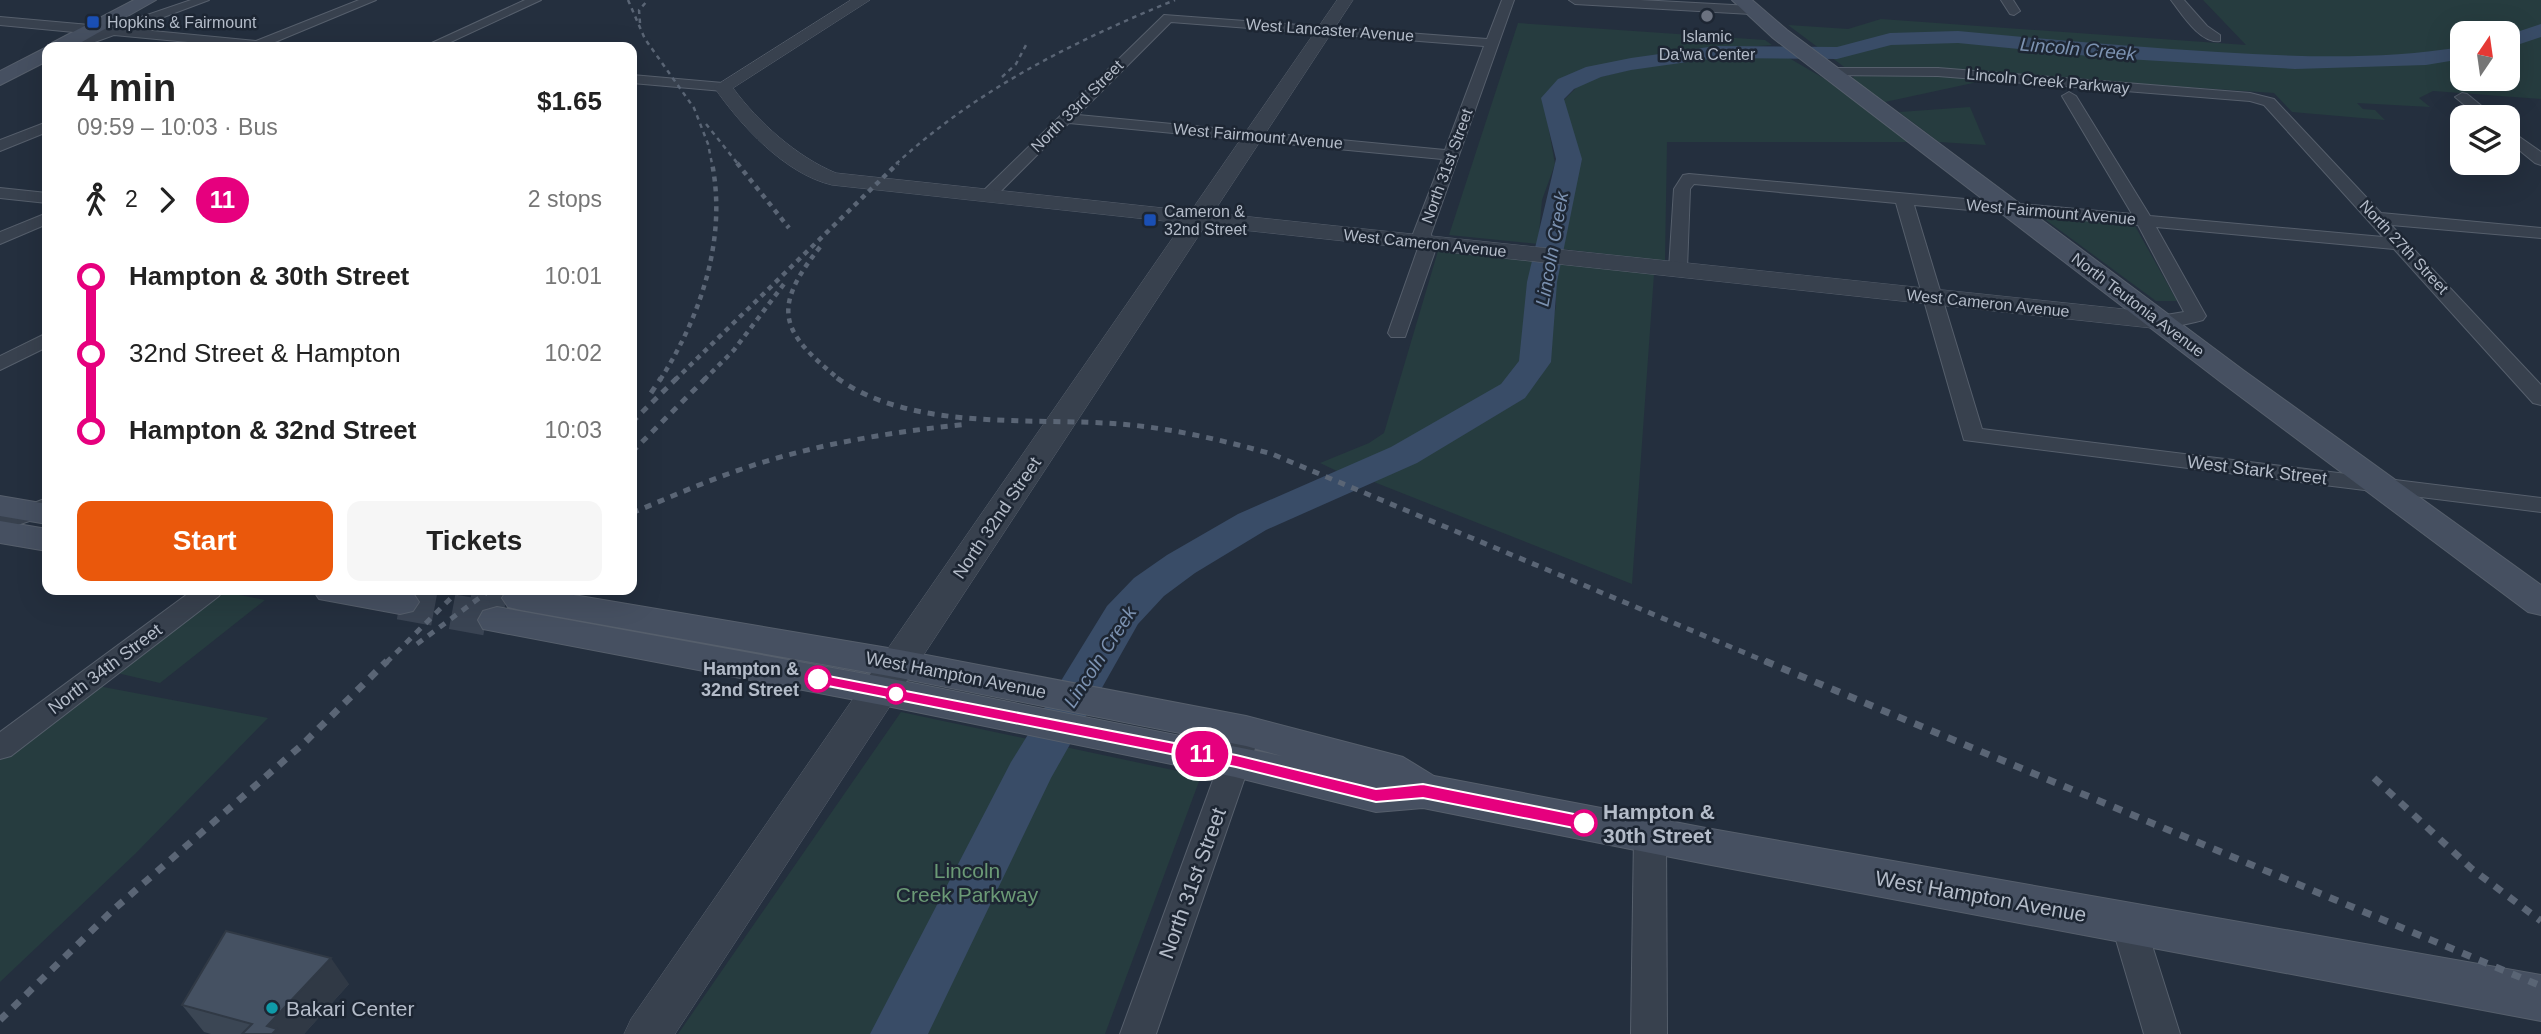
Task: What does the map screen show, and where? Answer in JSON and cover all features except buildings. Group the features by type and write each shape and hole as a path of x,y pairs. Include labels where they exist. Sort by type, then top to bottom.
{"main road":[{"path":"68,42 147,0"},
{"name":"North Teutonia Avenue","path":"1746,5 1780,34 2010,209 2541,603"},
{"path":"0,79 42,56"},
{"path":"0,506 42,517"},
{"path":"0,532 42,519"},
{"path":"360,595 400,602"},
{"name":"West Hampton Avenue","path":"509,609 891,677 1241,746 1376,796 1423,791 1650,836 2541,998"}],"street":[{"path":"83,42 204,0"},
{"path":"263,42 370,0"},
{"path":"441,42 535,0"},
{"path":"637,79 723,87 862,0"},
{"name":"North 32nd Street","path":"648,1034 1345,0"},
{"name":"North 31st Street","path":"1398,333 1426,251 1422,233 1508,0"},
{"path":"1575,0 1746,5"},
{"path":"2177,0 2202,29 2215,38"},
{"name":"West Lancaster Avenue","path":"1168,18 1493,43"},
{"name":"North 33rd Street","path":"986,197 1168,18"},
{"path":"0,21 213,42"},
{"name":"Lincoln Creek Parkway","path":"1829,70 1938,72 2264,100"},
{"name":"West Cameron Avenue","path":"723,87 755,121 816,174 843,181 2161,321"},
{"path":"2069,96 2145,220 2196,316 2161,321"},
{"path":"2462,97 2472,105"},
{"name":"North 27th Street","path":"2264,100 2275,106 2541,398"},
{"name":"West Fairmount Avenue","path":"1065,118 1450,155"},
{"path":"0,146 42,129"},
{"path":"2520,143 2541,160"},
{"name":"West Fairmount Avenue","path":"1678,269 1682,189 1689,179 2399,244"},
{"path":"0,193 42,197"},
{"path":"1903,198 1934,297"},
{"path":"2376,218 2541,233"},
{"path":"0,239 42,220"},
{"name":"West Stark Street","path":"1934,297 1972,435 2541,505"},
{"path":"0,364 42,342"},
{"path":"0,524 42,518"},
{"name":"North 34th Street","path":"0,748 203,595"},
{"name":"North 31st Street","path":"1138,1034 1241,746"},
{"path":"1648,1034 1650,836"},
{"path":"2128,923 2162,1034"}],"green space":[{"path":"2203,0 2541,0 2541,99 2433,91 2419,98 2430,107 2357,103 2363,109 2375,110 2385,120 2292,112 2274,93 2010,75 1885,102 1852,79 1855,75 1788,25 1848,29 1881,19 2246,45"},
{"path":"1518,23 1765,40 1772,45 1707,50 1593,67 1566,76 1543,97 1555,164 1542,200 1538,244 1449,235"},
{"path":"1709,56 1789,58 1825,79 1909,142 1667,142 1665,261 1562,249 1578,156 1563,101 1583,81 1654,64"},
{"path":"1970,107 1986,145 1939,142 1899,112"},
{"path":"2047,216 2135,226 2177,301 2156,301 2046,220"},
{"path":"1438,251 1534,261 1523,357 1495,395 1461,415 1339,472 1320,463 1369,443 1384,433"},
{"path":"1555,264 1654,274 1632,584 1374,482 1515,401 1540,378 1556,306"},
{"path":"220,595 239,595 265,600 160,683 117,673"},
{"path":"98,686 268,718 135,854 0,982 0,760"},
{"name":"Lincoln Creek Parkway","path":"901,712 1201,776 1105,1034 678,1034"}],"waterway":[{"name":"Lincoln Creek","path":"2520,38 2541,30"},
{"name":"Lincoln Creek","path":"899,1034 1028,775 1122,616 1149,587 1181,564 1252,522 1404,455 1513,391 1535,362 1542,282 1569,159 1552,98 1566,84 1594,72 1631,64 1716,52 1837,53 1890,39 1958,37 2109,52 2295,63 2426,59 2450,55"}],"tunnel":[{"path":"503,595 521,598"},
{"path":"400,602 497,620"}],"railway":[{"path":"628,0 645,39 694,108 708,144 712,164"},
{"path":"640,23 639,10 648,0"},
{"path":"896,164 927,137 993,90 1063,50 1175,0"},
{"path":"1002,77 1016,64 1026,45"},
{"path":"706,124 738,164"},
{"path":"660,380 688,330 707,276 716,220 712,163"},
{"path":"737,163 789,228"},
{"path":"675,380 898,163"},
{"path":"820,247 794,288 789,304 789,319 805,348 839,379"},
{"path":"637,447 734,350 784,284"},
{"path":"651,393 661,378"},
{"path":"637,417 677,378"},
{"path":"839,379 867,395 900,407 936,414 974,419 1086,422 1158,428 1272,454 1769,663"},
{"path":"637,511 770,460 882,435 968,424"},
{"path":"386,663 454,595"},
{"path":"417,644 483,595"},
{"path":"0,1020 113,910 303,744 387,661"},
{"path":"1765,661 2541,986"},
{"path":"2374,778 2472,869 2541,921"}],"bus line":[{"name":"11","path":"818,679 1236,761 1376,796 1423,791 1584,823"}],"place":[{"name":"Islamic Da'wa Center","path":"1707,16"},
{"name":"Hopkins & Fairmount","path":"93,22"},
{"name":"Cameron & 32nd Street","path":"1150,220"},
{"name":"Hampton & 32nd Street","path":"818,679"},
{"name":"Hampton & 30th Street","path":"1584,823"},
{"name":"Bakari Center","path":"272,1008"}]}
